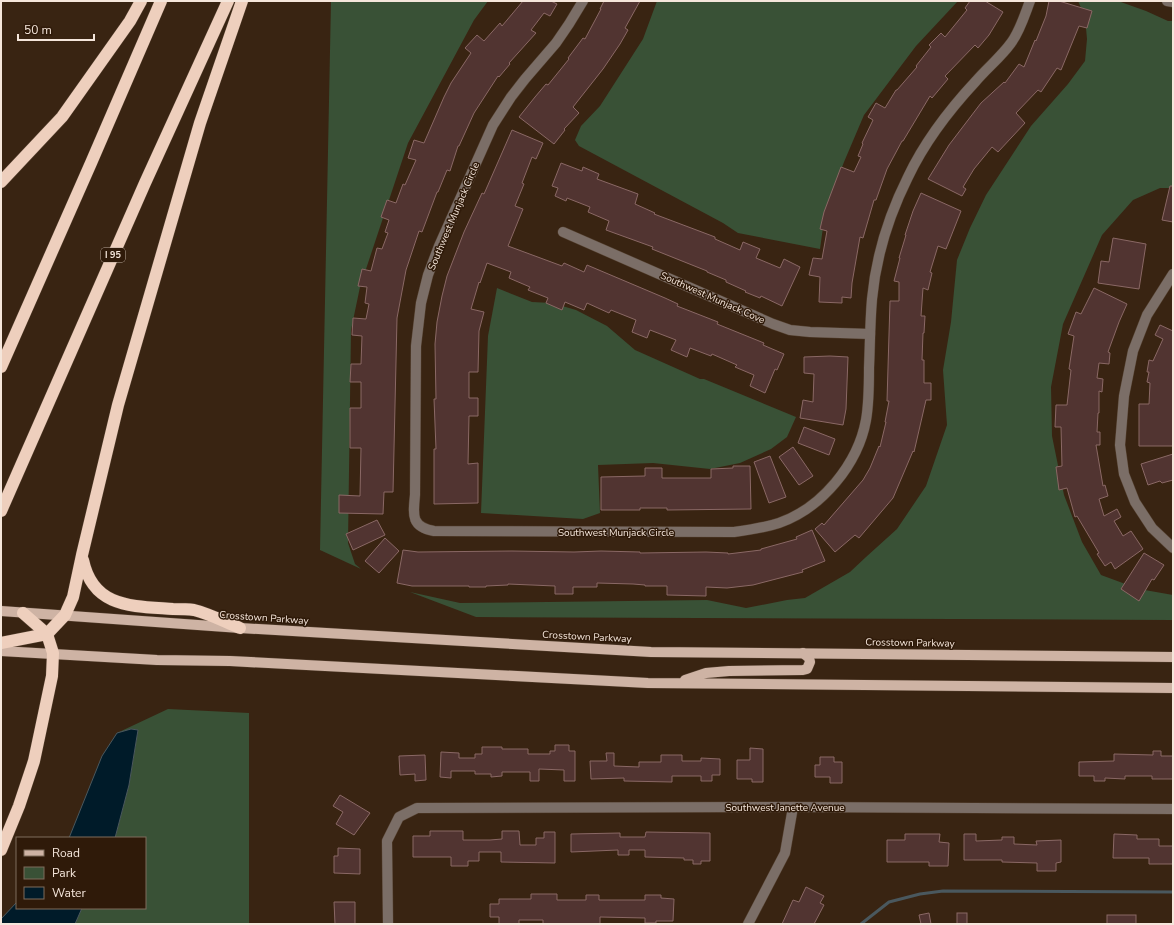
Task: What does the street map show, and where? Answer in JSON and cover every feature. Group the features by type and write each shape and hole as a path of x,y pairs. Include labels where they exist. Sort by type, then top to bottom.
{"highway":[{"path":"1,182 62,117 130,21 141,1"},
{"path":"1,367 161,1"},
{"name":"I 95","path":"1,511 142,191 228,1"},
{"path":"1,643 47,634 65,615 73,597 118,405 200,123 242,1"},
{"path":"82,555 85,572 89,581 97,591 104,596 128,606 194,610 240,628"},
{"path":"1,850 20,806 34,761 51,682 53,653 47,634 22,613"}],"main road":[{"name":"Crosstown Parkway","path":"1,611 240,628 651,652 1173,657"},
{"path":"1,651 157,660 230,661 675,683 1173,688"},
{"path":"675,683 706,673 729,671 803,670 807,668 810,662 809,658 803,654"}],"street":[{"name":"Southwest Munjack Circle","path":"583,1 556,43 525,79 493,124 439,246 428,275 421,303 416,346 414,517 418,525 427,530 734,532 779,523 802,511 822,496 839,477 852,459 860,441 866,420 869,395 872,298 877,267 893,210 923,148 947,114 976,81 1004,53 1013,41 1030,1"},
{"path":"1166,1 1173,2"},
{"name":"Southwest Munjack Cove","path":"563,232 773,324 790,330 870,334"},
{"path":"1173,274 1147,315 1132,351 1124,396 1120,445 1124,474 1135,502 1152,528 1173,548"},
{"path":"748,924 785,853 793,807"},
{"name":"Southwest Janette Avenue","path":"388,924 387,841 399,817 417,808 793,807 1173,809"}],"green space":[{"path":"331,1 488,1 474,20 408,143 360,287 351,330 348,543 355,564 361,569 320,550"},
{"path":"657,1 958,1 916,46 864,115 844,162 825,213 820,249 738,233 723,223 579,146 575,140 581,126 600,106 643,39"},
{"path":"1078,1 1118,1 1168,21 1173,21 1173,188 1160,188 1133,200 1102,235 1063,324 1051,387 1052,436 1064,495 1082,542 1101,575 1139,589 1173,595 1173,620 476,617 410,592 460,603 707,600 746,608 805,598 850,572 897,529 926,486 947,425 943,370 951,322 957,260 986,195 1031,126 1068,84 1085,61 1087,39 1085,17"},
{"path":"497,288 532,302 552,303 576,310 607,326 635,350 700,379 704,379 796,417 787,437 771,449 740,463 710,469 653,463 598,465 600,513 583,519 481,513 488,336"},
{"path":"168,709 249,713 249,924 75,924 82,909 146,909 146,837 115,837 129,785 138,730 131,729 117,733"}],"water":[{"path":"131,729 138,730 129,785 115,837 69,837 102,756 117,733"},
{"path":"16,903 16,909 82,909 75,924 1,924 1,919"}],"building":[{"path":"523,1 551,1 557,4 550,16 544,13 531,30 536,33 509,63 510,64 499,77 498,76 474,113 458,146 450,171 447,170 437,192 422,232 419,231 406,270 397,318 393,492 384,492 383,514 339,513 339,495 360,496 361,448 350,448 350,408 361,408 361,382 350,382 351,364 361,364 362,336 352,335 353,318 366,319 369,304 365,303 367,287 358,286 362,269 371,271 377,248 382,249 388,233 385,232 389,220 381,217 387,200 396,203 403,184 405,185 416,160 408,158 414,140 424,143 451,83 471,53 465,48 477,35 484,41 500,23 502,26"},
{"path":"604,1 640,1 625,28 628,30 620,44 603,69 573,107 579,113 564,129 565,130 554,144 519,117 546,84 548,85 569,59 568,58 583,38 585,39"},
{"path":"970,1 985,1 1003,12 989,35 978,48 975,45 945,76 948,79 932,98 930,96 902,141 887,169 876,200 874,200 863,238 860,237 852,283 851,298 842,297 842,303 819,302 820,277 809,275 813,258 822,259 827,231 820,229 824,212 841,167 854,172 861,157 858,156 863,144 862,143 873,120 868,117 876,103 885,108 896,90 917,67 916,66 931,47 929,45 941,33 945,37 967,10 965,8"},
{"path":"1049,1 1059,1 1092,11 1087,28 1079,26 1061,70 1057,68 1041,92 1038,90 1016,113 1025,123 998,152 992,147 974,169 963,187 966,189 962,196 928,179 949,145 981,103 1004,82 1005,83 1019,64 1024,67 1046,16"},
{"path":"512,130 543,143 536,159 532,157 522,183 524,184 515,206 523,209 508,246 562,266 564,263 584,272 587,265 665,298 678,304 677,306 718,322 717,324 764,343 763,345 784,354 777,370 775,369 765,393 750,386 754,375 735,367 737,365 712,354 711,356 690,348 687,357 671,350 676,340 650,330 647,338 632,332 636,320 611,310 609,313 587,303 584,310 565,302 562,310 546,303 548,298 528,290 530,287 509,278 511,272 487,263 480,283 479,282 471,309 484,312 479,331 478,372 469,372 469,398 478,398 478,416 469,416 468,464 478,463 478,503 434,504 434,449 436,449 434,399 436,399 435,344 442,296 447,276 464,232 482,193 484,194"},
{"path":"561,163 582,171 583,167 599,174 597,179 638,194 635,204 655,213 654,214 715,237 715,239 740,250 743,242 760,249 756,258 780,268 784,259 800,267 782,306 761,296 760,298 745,292 746,291 726,282 726,280 652,249 653,247 606,230 609,221 588,212 590,207 567,198 566,201 555,196 558,188 552,186"},
{"path":"1170,186 1173,186 1173,222 1162,220"},
{"path":"921,193 961,211 946,249 938,246 930,272 932,273 928,290 923,288 921,316 925,316 922,360 924,360 924,383 931,383 931,400 926,400 914,452 913,451 893,498 859,538 855,535 835,552 815,529 822,523 824,525 863,480 870,468 879,446 880,447 889,401 887,401 890,301 899,301 899,282 894,281 905,235"},
{"path":"1113,238 1146,244 1139,289 1098,283 1101,261 1109,262"},
{"path":"1094,288 1127,304 1108,352 1110,353 1109,364 1099,363 1097,378 1103,379 1102,392 1099,391 1097,432 1100,432 1100,445 1096,445 1103,486 1105,485 1108,496 1099,499 1104,516 1117,509 1121,517 1114,521 1123,536 1131,531 1143,549 1115,569 1111,562 1105,566 1077,516 1075,517 1067,488 1059,490 1056,467 1062,466 1061,427 1055,427 1056,405 1067,405 1071,370 1069,369 1074,336 1068,334 1076,312 1081,314"},
{"path":"1160,325 1173,331 1173,446 1139,446 1139,404 1149,404 1150,383 1147,382 1149,372 1147,372 1149,360 1153,361 1163,339 1155,335"},
{"path":"804,357 848,357 846,409 843,425 800,418 803,400 813,402 814,374 804,373"},
{"path":"804,427 835,439 829,455 798,443"},
{"path":"793,447 813,476 799,485 779,457"},
{"path":"1173,454 1173,480 1162,483 1160,481 1148,485 1141,464"},
{"path":"770,456 786,497 769,503 754,462"},
{"path":"733,466 750,466 751,509 667,510 667,508 640,508 640,510 601,510 601,477 645,476 645,468 662,468 662,478 711,478 711,469 733,468"},
{"path":"377,520 385,535 353,550 346,534"},
{"path":"812,530 825,561 802,570 803,572 753,585 727,588 706,587 706,596 667,595 667,586 645,586 633,584 597,583 597,587 573,587 573,594 555,594 555,586 508,584 486,587 412,586 397,583 403,550 418,552 601,551 640,553 706,552 728,554 761,550 797,539 796,537"},
{"path":"385,538 399,551 379,573 365,561"},
{"path":"1144,553 1164,565 1154,580 1152,579 1139,601 1121,589"},
{"path":"555,745 569,745 569,751 575,751 575,781 564,781 564,770 539,769 539,781 530,781 530,772 502,772 502,776 491,777 491,774 475,774 475,771 451,771 451,778 440,777 441,752 459,753 459,758 475,758 475,754 482,754 482,747 502,747 502,749 528,749 528,754 550,754 550,751 555,751"},
{"path":"750,748 763,749 763,782 752,782 752,779 737,779 737,760 750,760"},
{"path":"1153,751 1161,751 1161,756 1173,756 1173,779 1152,779 1152,776 1125,776 1125,779 1105,778 1105,781 1094,781 1094,776 1079,776 1079,762 1114,761 1114,754 1153,755"},
{"path":"606,753 614,753 614,766 639,767 639,762 661,762 661,755 682,755 682,761 701,761 701,758 720,759 720,775 712,775 712,781 701,781 701,776 672,776 672,782 624,781 624,778 591,779 590,761 607,761"},
{"path":"425,755 426,780 415,781 415,774 400,775 399,756"},
{"path":"820,757 834,757 834,762 842,762 842,783 830,783 830,777 815,777 815,765 820,765"},
{"path":"340,795 370,813 354,835 336,824 343,812 333,806"},
{"path":"430,831 463,831 463,840 490,840 502,839 502,831 519,831 520,845 536,845 536,838 544,838 544,832 555,832 555,863 501,862 501,852 479,852 479,861 468,861 468,866 451,866 451,857 413,857 413,836 430,836"},
{"path":"646,832 710,833 710,861 701,861 701,864 693,864 693,860 684,860 684,858 645,857 645,850 629,850 629,855 618,855 618,850 571,852 571,834 620,833 620,837 645,837"},
{"path":"905,834 940,834 939,842 949,843 948,866 929,866 929,862 887,862 887,840 905,840"},
{"path":"964,834 976,834 976,841 1002,840 1002,837 1014,837 1014,844 1037,845 1036,841 1061,840 1061,862 1056,863 1056,871 1037,871 1037,863 1002,862 1002,860 964,860"},
{"path":"1114,834 1137,835 1137,839 1159,839 1159,846 1173,846 1173,864 1149,864 1149,858 1113,858"},
{"path":"338,848 360,849 360,874 334,873 334,856 338,856"},
{"path":"806,887 824,896 820,903 824,905 814,924 782,924 793,900 799,902"},
{"path":"531,894 557,894 557,900 586,900 586,895 599,895 599,900 645,900 645,895 661,895 661,898 674,899 673,921 656,921 656,923 645,923 645,918 600,917 600,924 543,924 543,920 519,920 519,924 499,924 499,917 490,917 490,904 499,904 499,899 531,899"},
{"path":"334,902 355,902 355,924 335,924"},
{"path":"929,913 931,924 921,924 919,915"},
{"path":"957,913 967,913 967,924 957,924"},
{"path":"1107,915 1136,915 1136,924 1107,924"}],"waterway":[{"path":"861,924 889,902 920,894 943,891 1173,892"}]}
